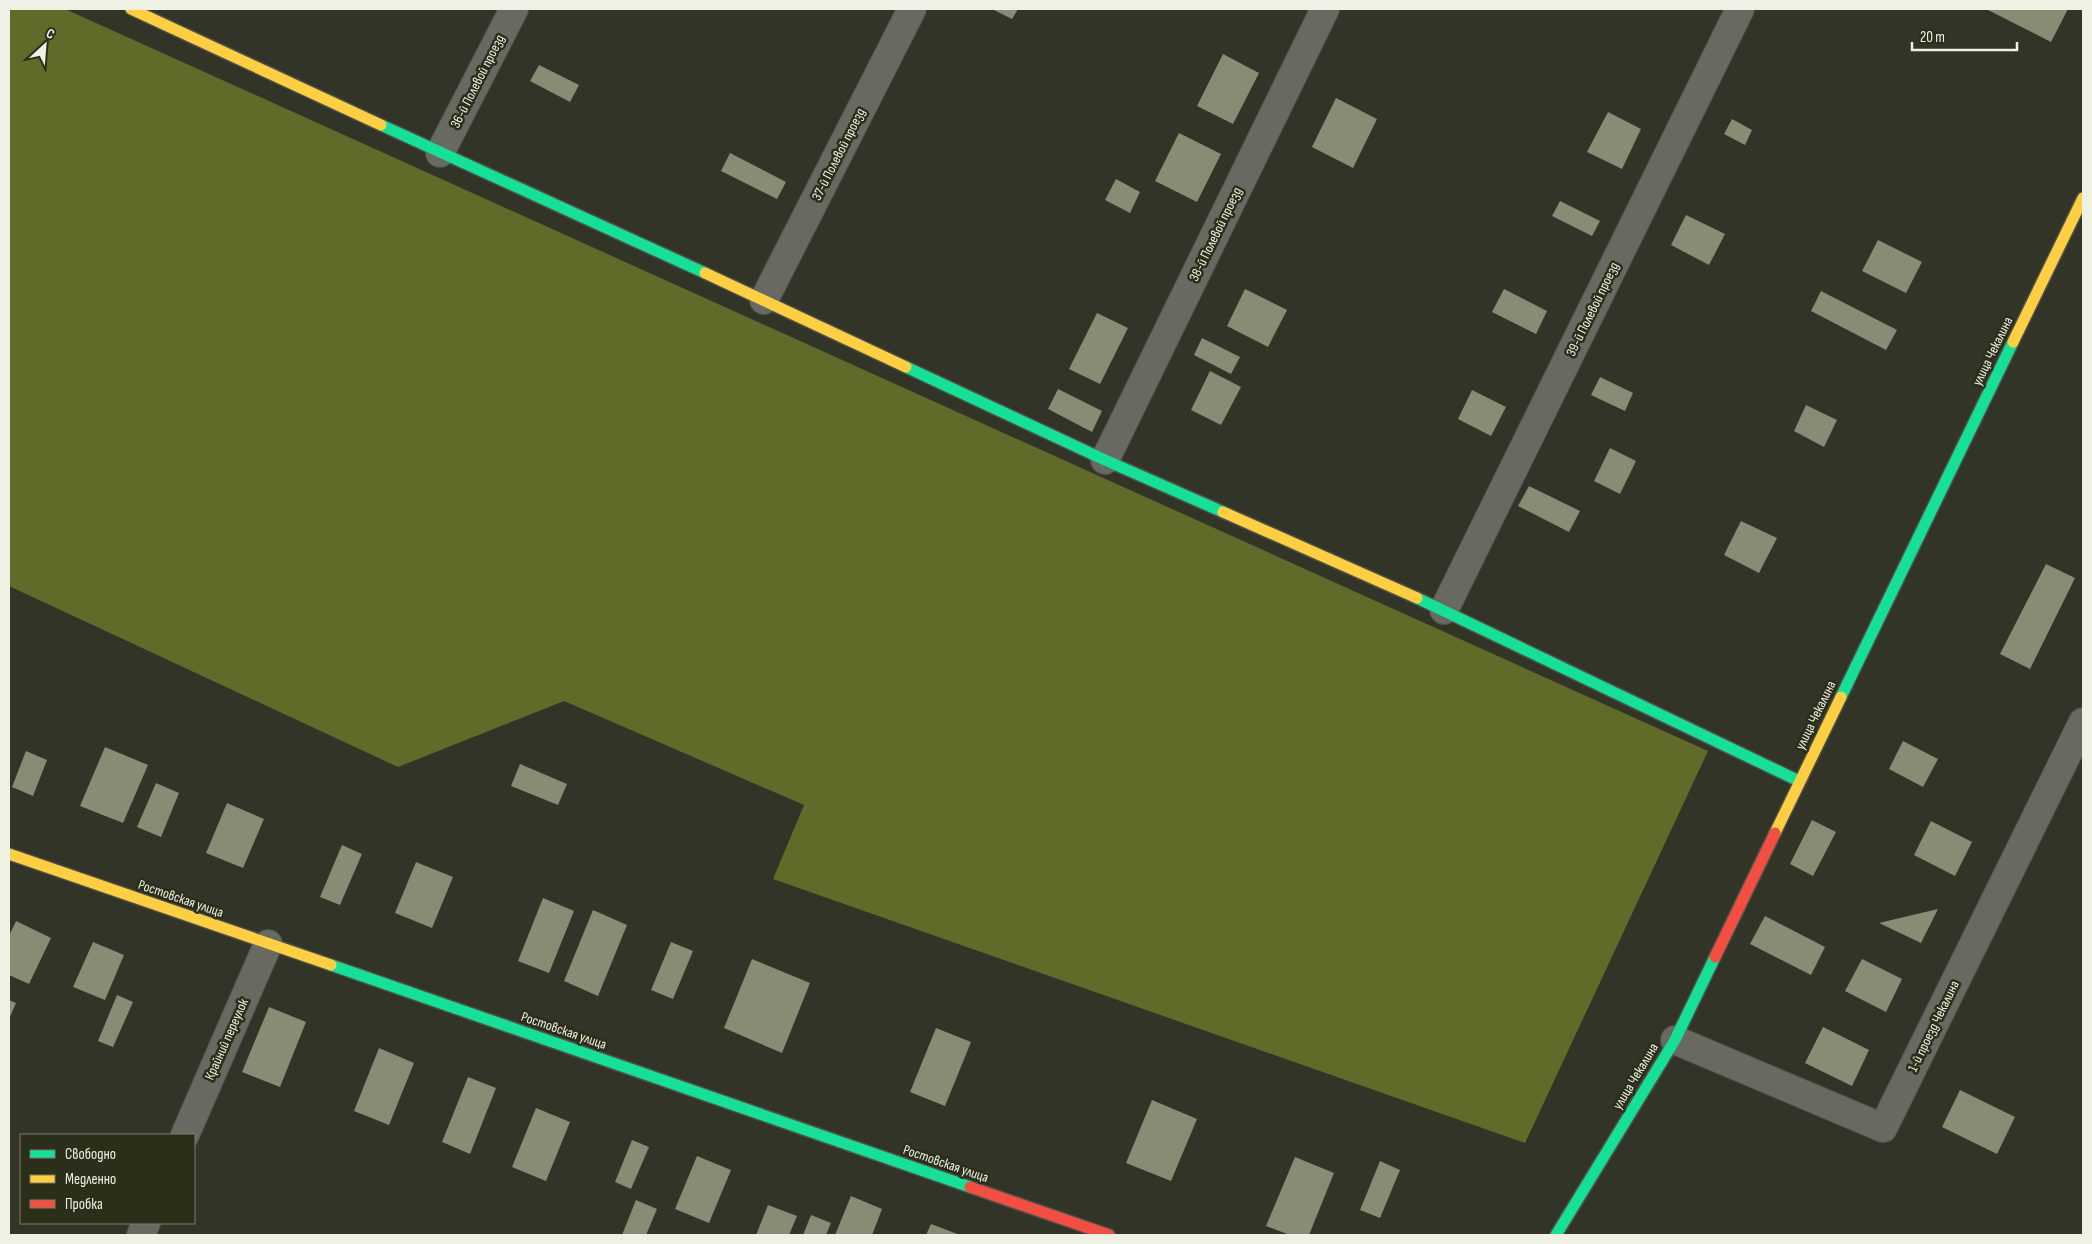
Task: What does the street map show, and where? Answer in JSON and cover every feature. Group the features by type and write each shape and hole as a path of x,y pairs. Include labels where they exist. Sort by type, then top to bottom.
{"street":[{"path":"131,9 440,153 764,300 1105,460 1444,610 1799,782"},
{"name":"36-й Полевой проезд","path":"440,153 514,9"},
{"name":"37-й Полевой проезд","path":"764,300 912,9"},
{"name":"38-й Полевой проезд","path":"1105,460 1325,9"},
{"name":"39-й Полевой проезд","path":"1444,610 1740,9"},
{"name":"улица Чекалина","path":"1556,1235 1675,1040 2083,198"},
{"name":"1-й проезд Чекалина","path":"1675,1040 1883,1128 2083,722"},
{"name":"Ростовская улица","path":"9,854 1109,1235"},
{"name":"Крайний переулок","path":"184,1134 268,944"}],"green space":[{"path":"9,9 65,9 1708,751 1525,1143 773,879 804,805 564,701 398,767 9,586"}],"building":[{"path":"992,9 1018,9 1012,19"},
{"path":"1989,9 2068,9 2051,42"},
{"path":"1223,54 1259,73 1233,124 1197,106"},
{"path":"539,65 579,85 570,102 530,81"},
{"path":"1336,98 1377,119 1353,168 1312,147"},
{"path":"1608,112 1641,129 1622,169 1587,152"},
{"path":"1732,119 1752,130 1745,145 1724,134"},
{"path":"1179,133 1221,154 1197,202 1155,181"},
{"path":"730,153 786,182 777,199 721,171"},
{"path":"1116,179 1140,192 1130,213 1105,200"},
{"path":"1560,201 1600,221 1592,236 1552,216"},
{"path":"1686,215 1725,234 1709,265 1671,245"},
{"path":"1878,240 1922,262 1906,293 1862,271"},
{"path":"1245,289 1287,310 1268,347 1227,326"},
{"path":"1504,289 1547,311 1536,334 1492,312"},
{"path":"1821,291 1897,330 1886,350 1811,311"},
{"path":"1097,313 1128,328 1100,384 1069,369"},
{"path":"1202,338 1240,357 1231,374 1194,355"},
{"path":"1210,371 1241,387 1221,425 1191,410"},
{"path":"1600,377 1633,393 1625,411 1591,395"},
{"path":"1058,389 1102,411 1092,432 1048,409"},
{"path":"1472,390 1506,407 1491,436 1458,419"},
{"path":"1806,405 1837,420 1824,447 1794,431"},
{"path":"1610,448 1636,461 1620,494 1594,481"},
{"path":"1529,486 1580,511 1569,532 1518,506"},
{"path":"1741,521 1777,538 1759,573 1724,555"},
{"path":"2046,564 2075,578 2030,669 2000,654"},
{"path":"1903,741 1938,759 1923,787 1889,769"},
{"path":"105,747 148,765 123,823 80,806"},
{"path":"26,751 47,760 33,796 12,787"},
{"path":"520,764 567,784 558,805 511,786"},
{"path":"156,783 179,793 161,837 137,827"},
{"path":"227,803 264,819 243,868 206,853"},
{"path":"1812,820 1836,832 1813,876 1790,864"},
{"path":"1931,821 1972,842 1955,876 1914,855"},
{"path":"342,845 362,854 340,905 320,897"},
{"path":"416,862 453,877 432,928 395,913"},
{"path":"543,898 574,911 549,973 518,961"},
{"path":"1938,909 1921,943 1879,923"},
{"path":"593,910 627,925 598,996 564,981"},
{"path":"1765,916 1825,947 1811,975 1750,944"},
{"path":"16,921 51,938 29,984 9,975 9,936"},
{"path":"93,942 124,955 105,1000 73,987"},
{"path":"671,942 693,951 673,999 651,990"},
{"path":"752,959 810,983 782,1053 724,1028"},
{"path":"1862,959 1902,979 1886,1012 1845,991"},
{"path":"117,995 133,1002 113,1047 98,1041"},
{"path":"9,1000 16,1003 9,1019"},
{"path":"269,1007 306,1022 280,1087 242,1072"},
{"path":"1823,1027 1869,1050 1852,1086 1805,1063"},
{"path":"936,1028 971,1042 945,1106 910,1092"},
{"path":"379,1048 414,1063 389,1125 354,1111"},
{"path":"468,1077 496,1088 470,1154 442,1142"},
{"path":"1960,1090 2015,1117 1997,1154 1942,1127"},
{"path":"1152,1100 1197,1119 1171,1181 1126,1163"},
{"path":"536,1108 570,1122 546,1181 512,1167"},
{"path":"632,1140 649,1147 631,1189 615,1182"},
{"path":"697,1156 731,1170 709,1223 675,1209"},
{"path":"1295,1157 1334,1173 1309,1235 1290,1235 1266,1226"},
{"path":"1380,1161 1400,1170 1380,1218 1360,1210"},
{"path":"851,1196 882,1209 872,1235 835,1235"},
{"path":"636,1200 657,1209 646,1235 622,1235"},
{"path":"768,1205 797,1216 789,1235 756,1235"},
{"path":"811,1215 831,1223 826,1235 803,1235"},
{"path":"931,1224 960,1235 926,1235"}],"traffic: fast":[{"path":"381,125 705,273"},
{"path":"1841,697 2013,342"},
{"path":"906,367 1105,460 1223,512"},
{"path":"1417,598 1799,781"},
{"path":"1556,1235 1675,1040 1715,957"},
{"path":"331,965 970,1187"}],"traffic: slow":[{"path":"131,9 381,125"},
{"path":"2013,342 2083,198"},
{"path":"705,273 906,367"},
{"path":"1223,512 1417,598"},
{"path":"1775,833 1841,697"},
{"path":"9,854 331,965"}],"traffic: jam":[{"path":"1715,957 1775,833"},
{"path":"970,1187 1109,1235"}]}
